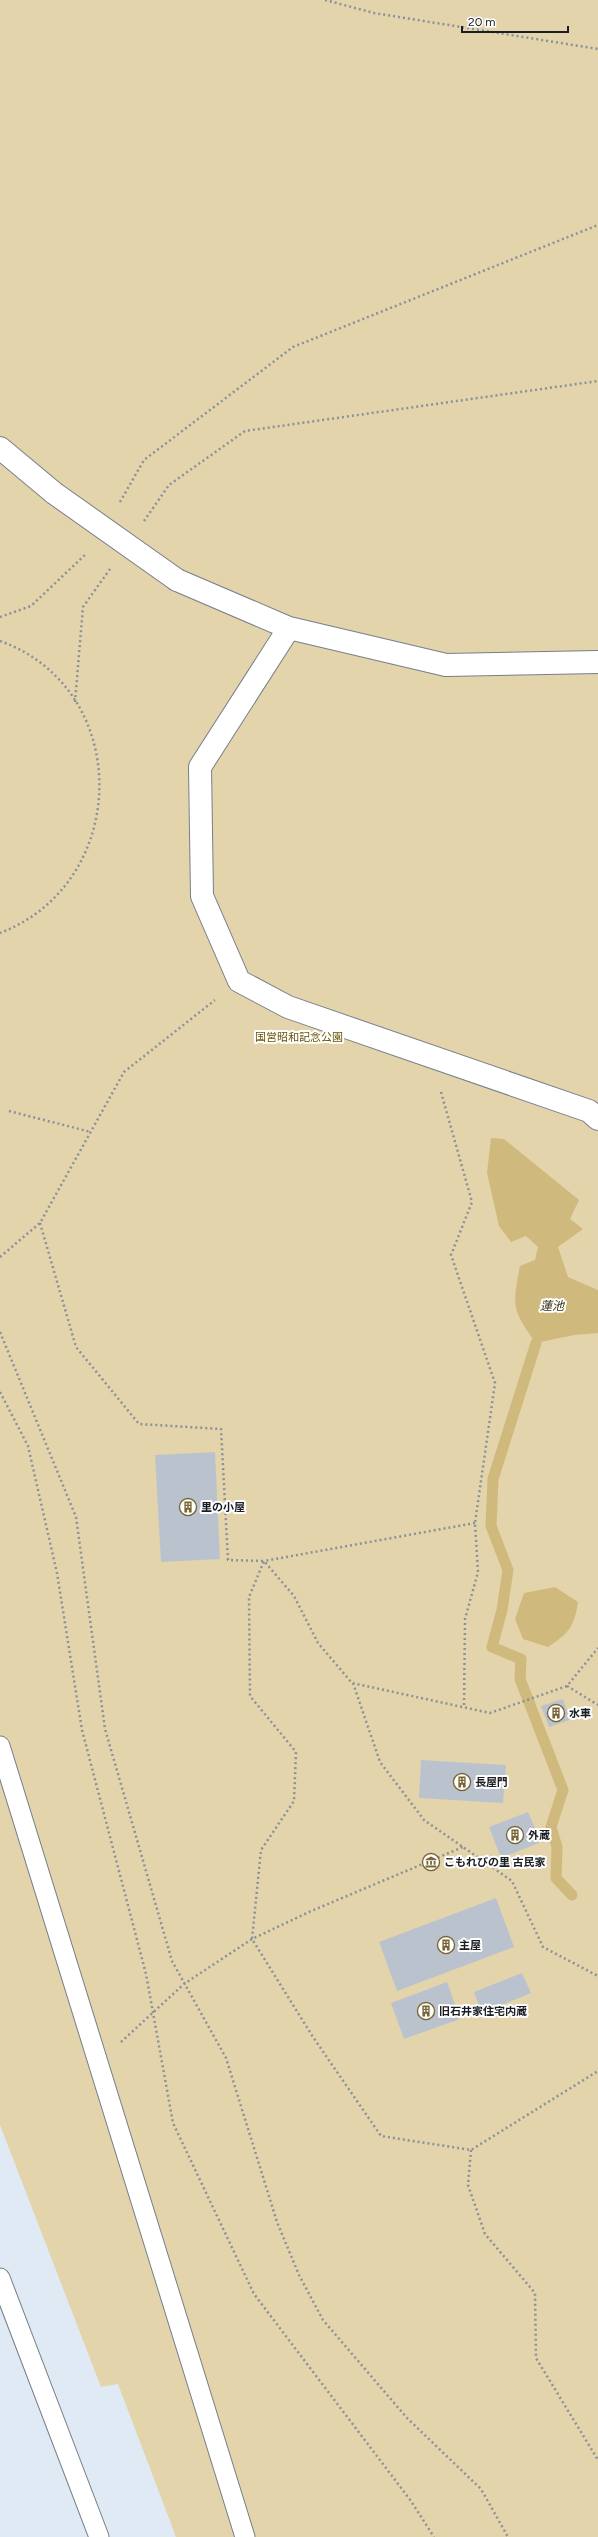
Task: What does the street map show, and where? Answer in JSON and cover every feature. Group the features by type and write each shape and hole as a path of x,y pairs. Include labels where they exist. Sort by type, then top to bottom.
{"street":[{"path":"0,448 54,493 177,580 289,628 446,665 598,662"},
{"path":"289,628 200,767 202,896 239,981 288,1007 588,1112 598,1119"}],"lane":[{"path":"0,1746 245,2537"},
{"path":"0,2278 99,2537"}],"path":[{"path":"325,0 374,13 598,49"},
{"path":"118,505 144,460 292,347 598,225"},
{"path":"142,524 169,485 245,431 598,381"},
{"path":"0,616 31,606 90,550"},
{"path":"75,702 83,607 115,562"},
{"path":"0,641 26,653 45,666 75,702 87,722 95,745 100,769 98,817 91,840 71,878 51,901 32,916 0,933"},
{"path":"0,1257 40,1223 124,1072 239,981"},
{"path":"432,1058 472,1202 451,1255 495,1383 475,1522 478,1572 465,1619 464,1707"},
{"path":"9,1111 91,1132"},
{"path":"40,1223 76,1347 139,1424 221,1429 228,1560 264,1561 475,1522"},
{"path":"0,1332 76,1517 105,1729 172,1961 226,2058 277,2222 299,2274 323,2320 407,2418 481,2489 508,2537"},
{"path":"0,1392 28,1446 57,1573 82,1730 146,1974 173,2123 254,2294 411,2501 434,2537"},
{"path":"264,1561 294,1596 318,1643 352,1683 380,1762 424,1820 512,1880 543,1947 598,1976"},
{"path":"264,1561 249,1597 250,1696 296,1752 294,1801 260,1850 252,1939 313,2037 381,2136 471,2150 598,2071"},
{"path":"352,1683 490,1713 567,1686 598,1648"},
{"path":"567,1686 598,1704"},
{"path":"98,2062 184,1984 252,1939 308,1912 463,1847"},
{"path":"471,2150 468,2184 485,2234 535,2293 536,2358 598,2460"}],"green space":[{"name":"国営昭和記念公園","path":"0,0 598,0 598,2537 176,2537 118,2384 101,2387 0,2125"}],"water":[{"name":"蓮池","path":"491,1138 504,1139 579,1200 570,1219 583,1229 558,1247 568,1277 598,1290 598,1333 574,1335 536,1343 522,1323 518,1315 515,1300 520,1266 535,1260 538,1247 526,1236 511,1242 499,1226 487,1173"},
{"path":"555,1587 578,1602 575,1618 569,1629 561,1638 548,1647 523,1639 515,1619 524,1593"}],"building":[{"name":"里の小屋","path":"215,1452 220,1559 161,1562 155,1455"},
{"name":"水車","path":"563,1699 570,1720 549,1727 541,1706"},
{"name":"長屋門","path":"421,1760 506,1765 503,1803 419,1798"},
{"name":"外蔵","path":"528,1812 541,1842 501,1858 489,1827"},
{"name":"主屋","path":"496,1898 514,1947 397,1991 379,1942"},
{"path":"522,1973 531,1993 482,2013 474,1992"},
{"name":"旧石井家住宅内蔵","path":"447,1982 460,2019 404,2039 391,2003"}],"waterway":[{"path":"536,1343 493,1479 491,1526 508,1570 502,1610 492,1647 521,1659 520,1679 563,1790 551,1827 557,1847 556,1878 572,1895"}],"place":[{"name":"里の小屋","path":"188,1507"},
{"name":"水車","path":"556,1713"},
{"name":"長屋門","path":"462,1782"},
{"name":"外蔵","path":"515,1835"},
{"name":"こもれびの里 古民家","path":"431,1862"},
{"name":"主屋","path":"446,1945"},
{"name":"旧石井家住宅内蔵","path":"426,2011"}]}
